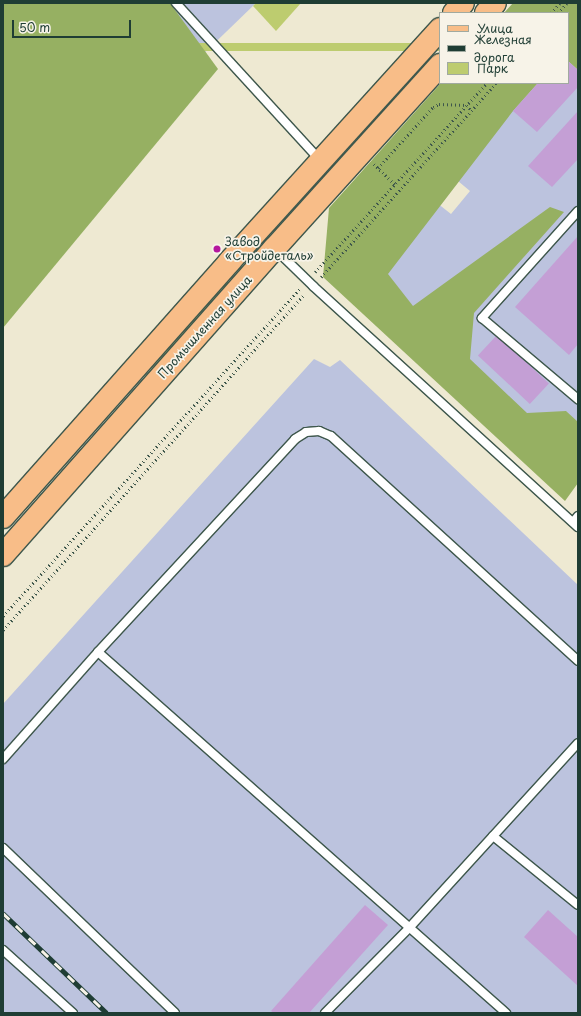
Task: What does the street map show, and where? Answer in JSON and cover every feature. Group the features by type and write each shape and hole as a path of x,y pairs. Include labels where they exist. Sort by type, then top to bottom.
{"main road":[{"path":"455,12 463,3"},
{"path":"487,12 495,3"},
{"name":"Промышленная улица","path":"3,518 256,231 439,30"},
{"name":"Промышленная улица","path":"3,555 274,249 439,66"},
{"path":"256,231 274,249"}],"lane":[{"path":"176,3 320,161"},
{"path":"578,210 482,318 578,399"},
{"path":"274,249 576,521"},
{"path":"3,759 98,652 295,439 306,432 319,431 332,436 578,661"},
{"path":"98,652 506,1013"},
{"path":"325,1013 410,927 578,743"},
{"path":"493,836 578,904"},
{"path":"3,848 175,1013"},
{"path":"3,950 73,1013"}],"path":[{"path":"552,12 560,3"},
{"path":"559,12 568,3"},
{"path":"3,630 310,283 395,184 486,84"},
{"path":"3,616 495,84"},
{"path":"395,184 378,168 433,107 439,104 467,105 471,110"}],"shaded area":[{"path":"147,3 256,3 196,61"},
{"path":"569,62 578,70 578,468 364,279 432,199 451,214 470,191 452,176 537,84 569,84"},
{"path":"314,359 330,367 340,360 578,585 578,1013 3,1013 3,704"}],"green space":[{"path":"3,3 170,3 218,69 3,328"},
{"path":"256,3 301,3 276,31 253,6"},
{"path":"513,3 578,3 578,70 569,62 569,12 505,12"},
{"path":"196,43 439,43 439,51 196,51"},
{"path":"440,84 537,84 513,111 388,274 413,306 550,207 564,212 474,313 470,359 527,413 566,411 578,422 578,483 565,501 323,277 329,208"},
{"path":"224,279 229,283 20,541 15,537"}],"building":[{"path":"569,62 578,70 578,87 537,132 513,111 537,84 569,84"},
{"path":"578,111 578,159 552,187 528,166"},
{"path":"578,236 578,344 569,355 515,307"},
{"path":"497,335 549,383 530,404 478,355"},
{"path":"365,905 388,925 309,1013 274,1013 271,1011"},
{"path":"548,910 578,937 578,986 524,937"}],"railway":[{"path":"3,913 107,1013"}],"place":[{"name":"Завод «Стройдеталь»","path":"217,249"}]}
